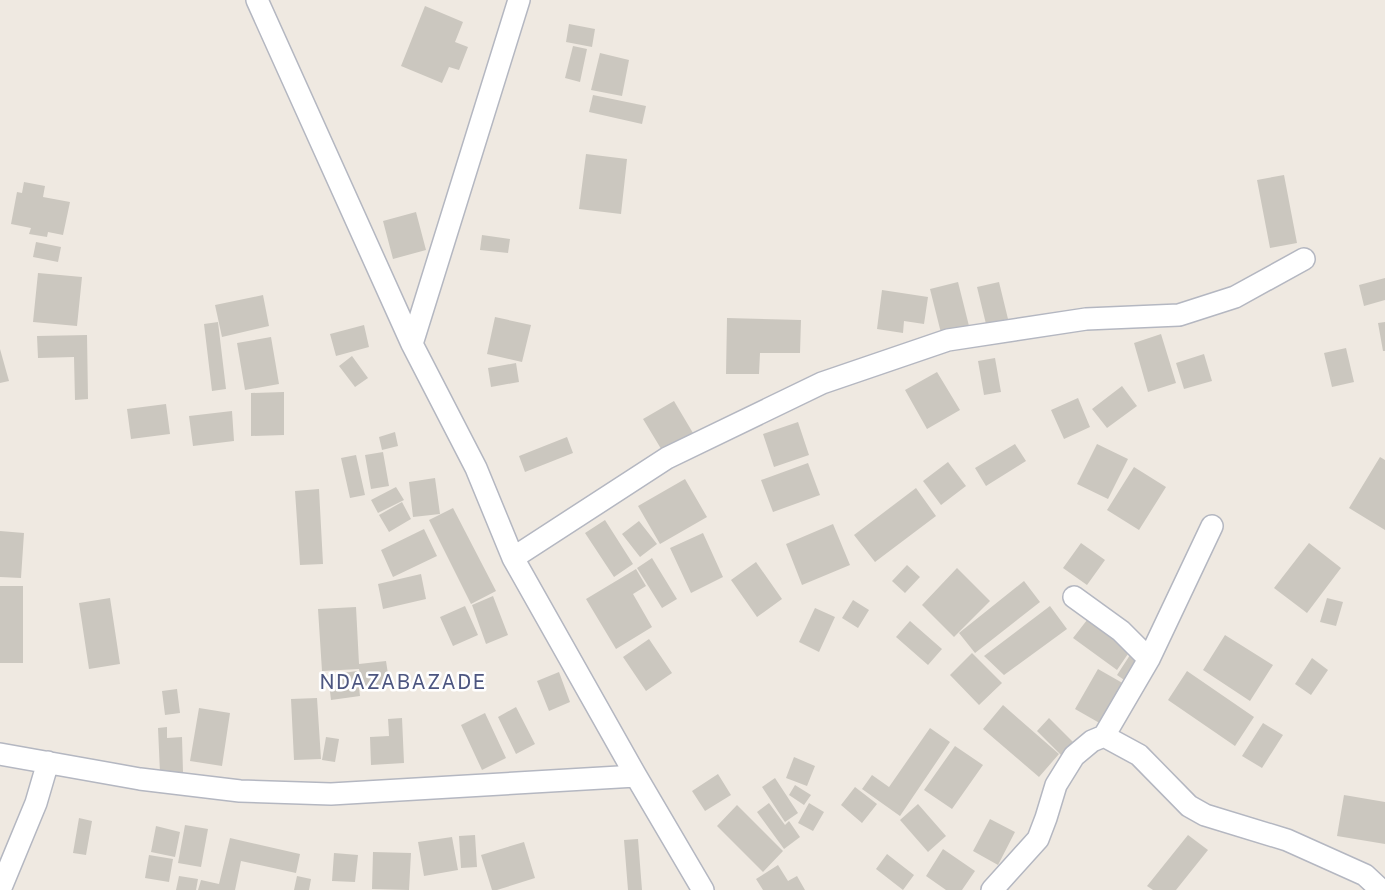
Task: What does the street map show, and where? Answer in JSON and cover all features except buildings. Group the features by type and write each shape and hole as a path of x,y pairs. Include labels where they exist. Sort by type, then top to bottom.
{"street":[{"path":"257,0 412,344 476,468 513,558 703,890"},
{"path":"412,344 519,0"},
{"path":"513,558 667,458 822,383 948,340 1086,319 1179,315 1235,297 1304,259"},
{"path":"992,890 1038,839 1047,818 1056,785 1074,756 1092,741 1104,736 1149,659 1212,526"},
{"path":"1074,597 1121,631 1149,659"},
{"path":"1104,736 1139,755 1189,806 1205,815 1287,840 1365,875 1381,890"},
{"path":"0,754 140,779 240,792 331,794 636,776"},
{"path":"0,890 36,804 48,762"}],"district":[{"name":"NDAZABAZADE","path":"403,682"}]}
